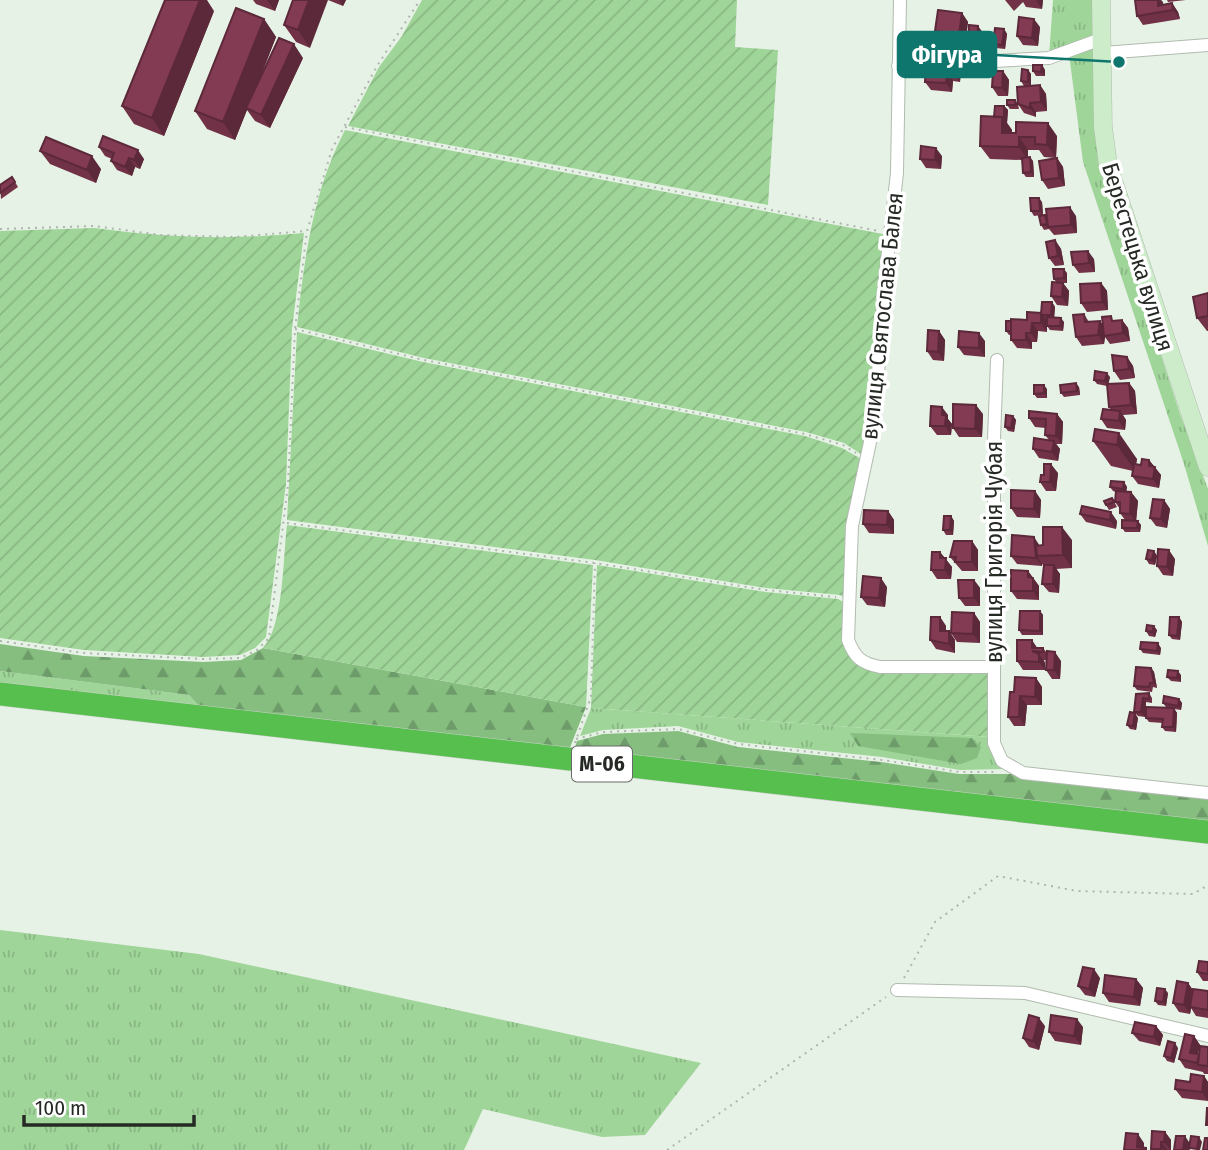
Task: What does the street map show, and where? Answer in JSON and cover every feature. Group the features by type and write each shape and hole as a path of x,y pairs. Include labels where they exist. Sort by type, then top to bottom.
{"highway":[{"name":"М-06","path":"0,694 572,750 1206,832"}],"main road":[{"name":"Берестецька вулиця","path":"1101,0 1103,127 1112,184 1208,467"}],"street":[{"name":"вулиця Святослава Балея","path":"900,0 897,173 875,419 852,526 848,640 854,656 864,664 880,667 993,667"},
{"path":"898,66 1049,58 1102,46 1208,45"},
{"name":"вулиця Григорія Чубая","path":"997,360 994,743 1002,761 1017,771"},
{"path":"1017,771 1208,793"},
{"path":"897,990 1025,993 1208,1036"}],"path":[{"path":"0,641 34,648 84,653 203,660 240,658 257,650 269,639 285,523 295,329 307,230 325,169 344,127 377,66 420,0"},
{"path":"344,127 890,233"},
{"path":"0,229 94,226 161,235 235,237 307,230"},
{"path":"295,329 424,360 805,434 843,445 865,459"},
{"path":"285,523 595,563 766,590 839,597 849,603"},
{"path":"572,750 591,697 595,563"},
{"path":"572,750 603,732 678,729 738,744 882,760 960,772 1017,771"},
{"path":"667,1150 897,990 935,922 998,876 1077,891 1193,894 1208,885"}],"green space":[{"path":"422,0 737,0 735,47 778,50 768,205 348,126 379,67 402,36"},
{"path":"1053,0 1093,0 1093,39 1049,56"},
{"path":"1094,45 1100,167 1180,414 1208,489 1208,546 1184,464 1083,162 1069,54"},
{"path":"345,130 888,235 872,419 864,456 844,443 806,432 424,358 297,327 307,251 318,201 334,153"},
{"path":"94,228 199,237 304,233 292,329 286,484 266,637 255,648 240,655 203,657 84,650 0,638 0,231"},
{"path":"297,332 423,362 805,436 842,448 863,460 847,599 840,595 766,588 595,560 287,520"},
{"path":"287,525 593,565 586,707 263,648 270,638 279,608"},
{"path":"597,565 766,592 838,599 847,604 846,641 863,666 989,669 990,737 591,708"},
{"path":"0,644 84,656 203,662 241,660 263,648 586,707 569,750 202,709 189,695 0,671"},
{"path":"0,671 189,695 202,709 0,685"},
{"path":"591,708 990,737 1006,769 960,770 882,757 738,742 678,726 603,730 580,736"},
{"path":"678,731 738,747 881,762 959,774 1014,774 1208,797 1208,823 574,750 577,741 603,734"},
{"path":"850,733 972,738 981,747 977,758 961,764 858,746"},
{"path":"0,930 199,954 701,1063 645,1135 602,1137 483,1109 464,1150 0,1150"}],"building":[{"path":"165,0 200,0 152,118 122,106"},
{"path":"293,0 309,0 298,30 284,25"},
{"path":"1135,0 1158,0 1158,6 1172,3 1173,10 1137,16"},
{"path":"236,8 264,19 223,122 195,111"},
{"path":"938,10 962,13 959,34 935,31"},
{"path":"1019,17 1034,19 1032,38 1017,36"},
{"path":"969,25 978,26 977,43 968,43"},
{"path":"995,28 1004,29 1002,45 993,44"},
{"path":"279,38 294,44 261,115 246,108"},
{"path":"942,59 955,60 954,73 947,73 946,83 925,82 926,62 941,63"},
{"path":"1033,65 1042,65 1041,72 1033,71"},
{"path":"1022,69 1028,70 1028,82 1021,81"},
{"path":"993,71 1003,71 1002,88 992,87"},
{"path":"1040,85 1041,102 1030,103 1030,108 1018,104 1017,87"},
{"path":"1007,100 1015,100 1016,105 1007,105"},
{"path":"995,106 1004,106 1004,119 994,117"},
{"path":"981,116 1002,117 1002,133 1016,133 1016,122 1048,123 1047,145 1035,144 1035,137 1019,137 1019,147 980,146"},
{"path":"103,136 138,150 134,160 129,158 125,167 111,161 114,153 99,147"},
{"path":"46,137 92,156 87,170 40,151"},
{"path":"921,146 936,148 935,160 920,159"},
{"path":"1030,157 1031,172 1023,173 1022,158"},
{"path":"1057,158 1059,178 1042,180 1039,161"},
{"path":"12,177 15,182 0,193 0,185"},
{"path":"1030,198 1039,198 1040,211 1031,211"},
{"path":"1070,207 1071,225 1048,227 1046,209"},
{"path":"1045,215 1047,224 1041,225 1039,216"},
{"path":"1055,240 1058,256 1049,258 1046,242"},
{"path":"1088,251 1089,263 1073,265 1071,252"},
{"path":"1053,269 1064,269 1064,278 1054,279"},
{"path":"1052,282 1063,283 1062,297 1051,296"},
{"path":"1101,283 1102,302 1081,303 1080,284"},
{"path":"1208,293 1208,316 1197,318 1193,297"},
{"path":"1042,302 1052,302 1051,315 1041,313"},
{"path":"1027,312 1041,313 1041,323 1032,323 1031,333 1026,333 1026,340 1011,340 1011,319 1027,320"},
{"path":"1084,314 1085,322 1100,321 1098,335 1076,337 1073,315"},
{"path":"1111,316 1112,321 1122,320 1123,333 1104,336 1102,317"},
{"path":"1047,317 1061,318 1060,326 1047,326"},
{"path":"1006,321 1011,321 1011,331 1006,331"},
{"path":"928,330 939,331 938,352 927,351"},
{"path":"959,331 979,333 979,348 958,347"},
{"path":"1112,355 1127,357 1129,369 1114,371"},
{"path":"1095,371 1107,373 1105,381 1094,380"},
{"path":"1076,383 1077,391 1061,393 1060,385"},
{"path":"1129,383 1131,405 1109,407 1107,384"},
{"path":"1034,385 1044,385 1044,393 1034,394"},
{"path":"953,404 976,405 975,429 953,428"},
{"path":"931,406 942,407 942,415 946,415 945,426 930,426"},
{"path":"1103,409 1120,411 1119,421 1101,419"},
{"path":"1029,411 1057,414 1056,436 1045,435 1046,419 1029,418"},
{"path":"1006,415 1013,416 1011,428 1005,427"},
{"path":"1095,429 1119,433 1117,445 1093,441"},
{"path":"1034,438 1054,441 1052,452 1033,449"},
{"path":"1142,459 1149,460 1149,466 1155,467 1153,479 1132,476 1134,464 1141,465"},
{"path":"1044,464 1051,464 1050,482 1040,482 1041,475 1044,475"},
{"path":"1111,481 1124,482 1123,489 1110,487"},
{"path":"1011,490 1035,491 1034,509 1011,508"},
{"path":"1116,491 1131,492 1130,514 1120,513 1120,502 1115,502"},
{"path":"1112,498 1114,502 1106,505 1104,501"},
{"path":"1153,499 1164,500 1161,519 1150,518"},
{"path":"1082,506 1111,512 1110,520 1080,514"},
{"path":"864,510 888,511 887,525 863,524"},
{"path":"944,516 951,516 950,530 943,530"},
{"path":"1122,520 1138,521 1137,528 1122,528"},
{"path":"1043,527 1062,527 1063,555 1037,556 1036,546 1043,545"},
{"path":"1012,535 1034,537 1036,558 1011,556"},
{"path":"954,541 972,541 972,562 955,562 956,557 950,557"},
{"path":"1158,549 1169,550 1167,567 1157,566"},
{"path":"1148,550 1154,551 1152,560 1146,559"},
{"path":"932,552 940,552 940,558 946,558 945,570 931,570"},
{"path":"1044,565 1054,565 1053,584 1042,584"},
{"path":"1011,570 1028,571 1028,577 1033,578 1033,591 1011,591"},
{"path":"863,576 881,578 879,598 861,597"},
{"path":"958,580 974,580 974,598 959,598"},
{"path":"1020,611 1040,611 1040,631 1019,630"},
{"path":"952,612 974,613 973,634 951,633"},
{"path":"931,617 940,617 940,631 949,631 949,644 930,640"},
{"path":"1170,617 1179,617 1177,636 1169,635"},
{"path":"1147,625 1154,626 1152,632 1146,631"},
{"path":"1017,640 1032,640 1032,648 1043,648 1043,652 1032,651 1039,654 1039,662 1017,661"},
{"path":"1141,642 1158,643 1157,651 1140,649"},
{"path":"1047,651 1055,652 1054,670 1046,670"},
{"path":"1136,667 1151,668 1154,683 1150,683 1149,687 1134,686"},
{"path":"1168,670 1178,671 1177,678 1167,677"},
{"path":"1015,677 1036,678 1035,697 1020,696 1019,717 1008,717 1010,692 1014,692"},
{"path":"1149,693 1149,699 1143,698 1141,712 1134,712 1136,694"},
{"path":"1164,696 1179,699 1178,706 1163,703"},
{"path":"1146,707 1174,708 1173,727 1162,727 1163,719 1146,718"},
{"path":"1130,712 1135,713 1133,726 1127,725"},
{"path":"1199,961 1208,962 1208,974 1197,972"},
{"path":"1083,967 1094,969 1089,989 1078,986"},
{"path":"1105,975 1136,979 1134,997 1103,993"},
{"path":"1177,981 1188,983 1184,1005 1173,1003"},
{"path":"1157,988 1165,989 1163,1002 1155,1001"},
{"path":"1193,989 1208,991 1208,1010 1190,1007"},
{"path":"1029,1015 1039,1018 1033,1041 1023,1038"},
{"path":"1051,1015 1077,1019 1074,1036 1049,1032"},
{"path":"1135,1022 1156,1026 1154,1037 1132,1033"},
{"path":"1185,1034 1194,1036 1190,1053 1199,1054 1197,1063 1179,1059"},
{"path":"1168,1041 1175,1043 1171,1058 1164,1056"},
{"path":"1200,1046 1208,1047 1208,1066 1198,1065"},
{"path":"1191,1074 1204,1076 1202,1092 1175,1089 1176,1080 1190,1082"},
{"path":"1152,1131 1165,1132 1161,1149 1151,1149"},
{"path":"1126,1133 1138,1134 1137,1147 1146,1150 1124,1150"},
{"path":"1176,1136 1185,1136 1183,1150 1174,1150"},
{"path":"1191,1136 1199,1137 1197,1149 1189,1148"},
{"path":"1205,1138 1208,1138 1208,1150 1203,1150"}],"place":[{"name":"Фігура","path":"1119,62"}]}
